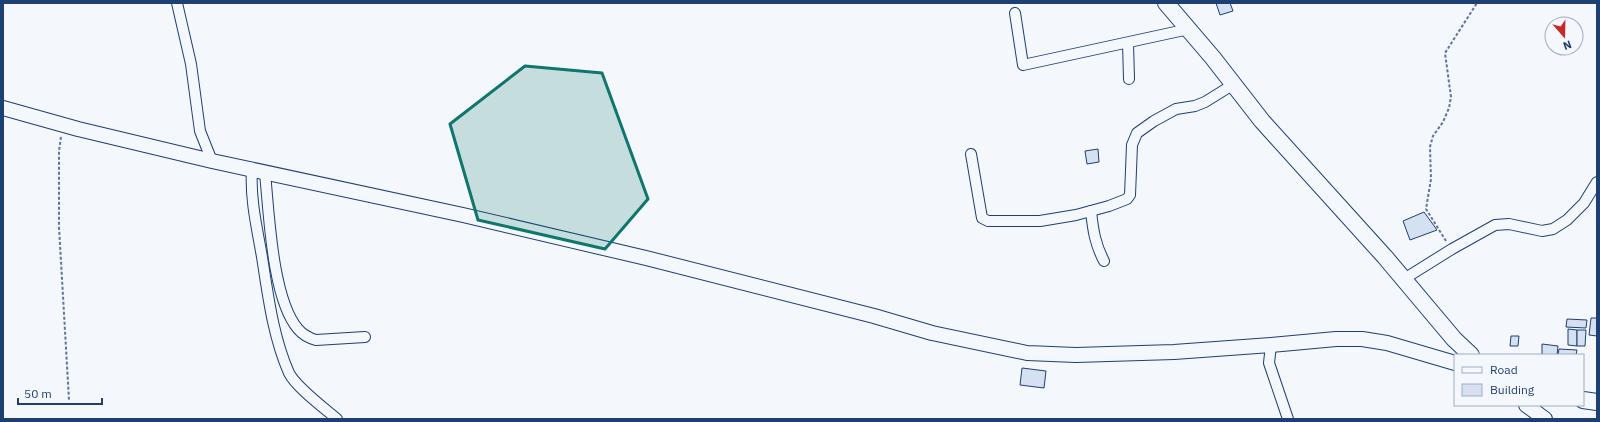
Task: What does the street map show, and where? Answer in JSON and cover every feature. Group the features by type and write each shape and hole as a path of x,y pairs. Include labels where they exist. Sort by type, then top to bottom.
{"main road":[{"path":"1166,3 1234,84 1262,121 1404,279 1454,339 1470,354"},
{"path":"3,108 212,161 463,215 646,258 874,316 932,333 1027,353 1076,355 1174,352 1336,339 1362,339 1417,351 1454,363"},
{"path":"1584,400 1597,402"},
{"path":"1527,406 1545,419"}],"street":[{"path":"177,3 191,64 200,130 212,161"},
{"path":"1015,14 1023,65 1189,29"},
{"path":"1128,42 1129,79"},
{"path":"971,154 982,218 988,221 1040,221 1092,211 1127,200 1130,195 1132,145 1137,133 1154,121 1176,109 1195,106 1205,102 1234,84"},
{"path":"259,171 278,285 291,319 298,329 309,338 316,340 365,337"},
{"path":"259,171 253,201 268,291 278,339 290,374 302,388 337,419"},
{"path":"1404,279 1452,249 1495,225 1509,224 1542,231 1553,229 1567,220 1584,203 1597,182"},
{"path":"1092,211 1093,233 1097,248 1104,260"},
{"path":"1271,345 1269,364 1288,419"}],"path":[{"path":"1452,249 1426,209 1431,179 1430,147 1433,136 1443,122 1449,108 1451,97 1446,53 1477,3"},
{"path":"62,124 59,151 59,227 69,400"}],"highlighted area":[{"path":"525,66 602,73 648,199 605,249 478,220 450,124"}],"building":[{"path":"1216,3 1230,3 1233,11 1220,15"},
{"path":"1098,149 1099,162 1087,164 1085,151"},
{"path":"1424,212 1437,230 1410,240 1403,221"},
{"path":"1591,318 1597,318 1597,336 1589,335"},
{"path":"1567,319 1587,320 1586,328 1566,327"},
{"path":"1568,329 1577,330 1577,346 1568,345"},
{"path":"1577,330 1586,330 1585,346 1577,346"},
{"path":"1511,336 1519,336 1518,346 1510,346"},
{"path":"1542,344 1558,346 1557,354 1542,354"},
{"path":"1559,349 1577,350 1576,354 1558,354"},
{"path":"1022,368 1046,371 1044,388 1020,385"}]}
